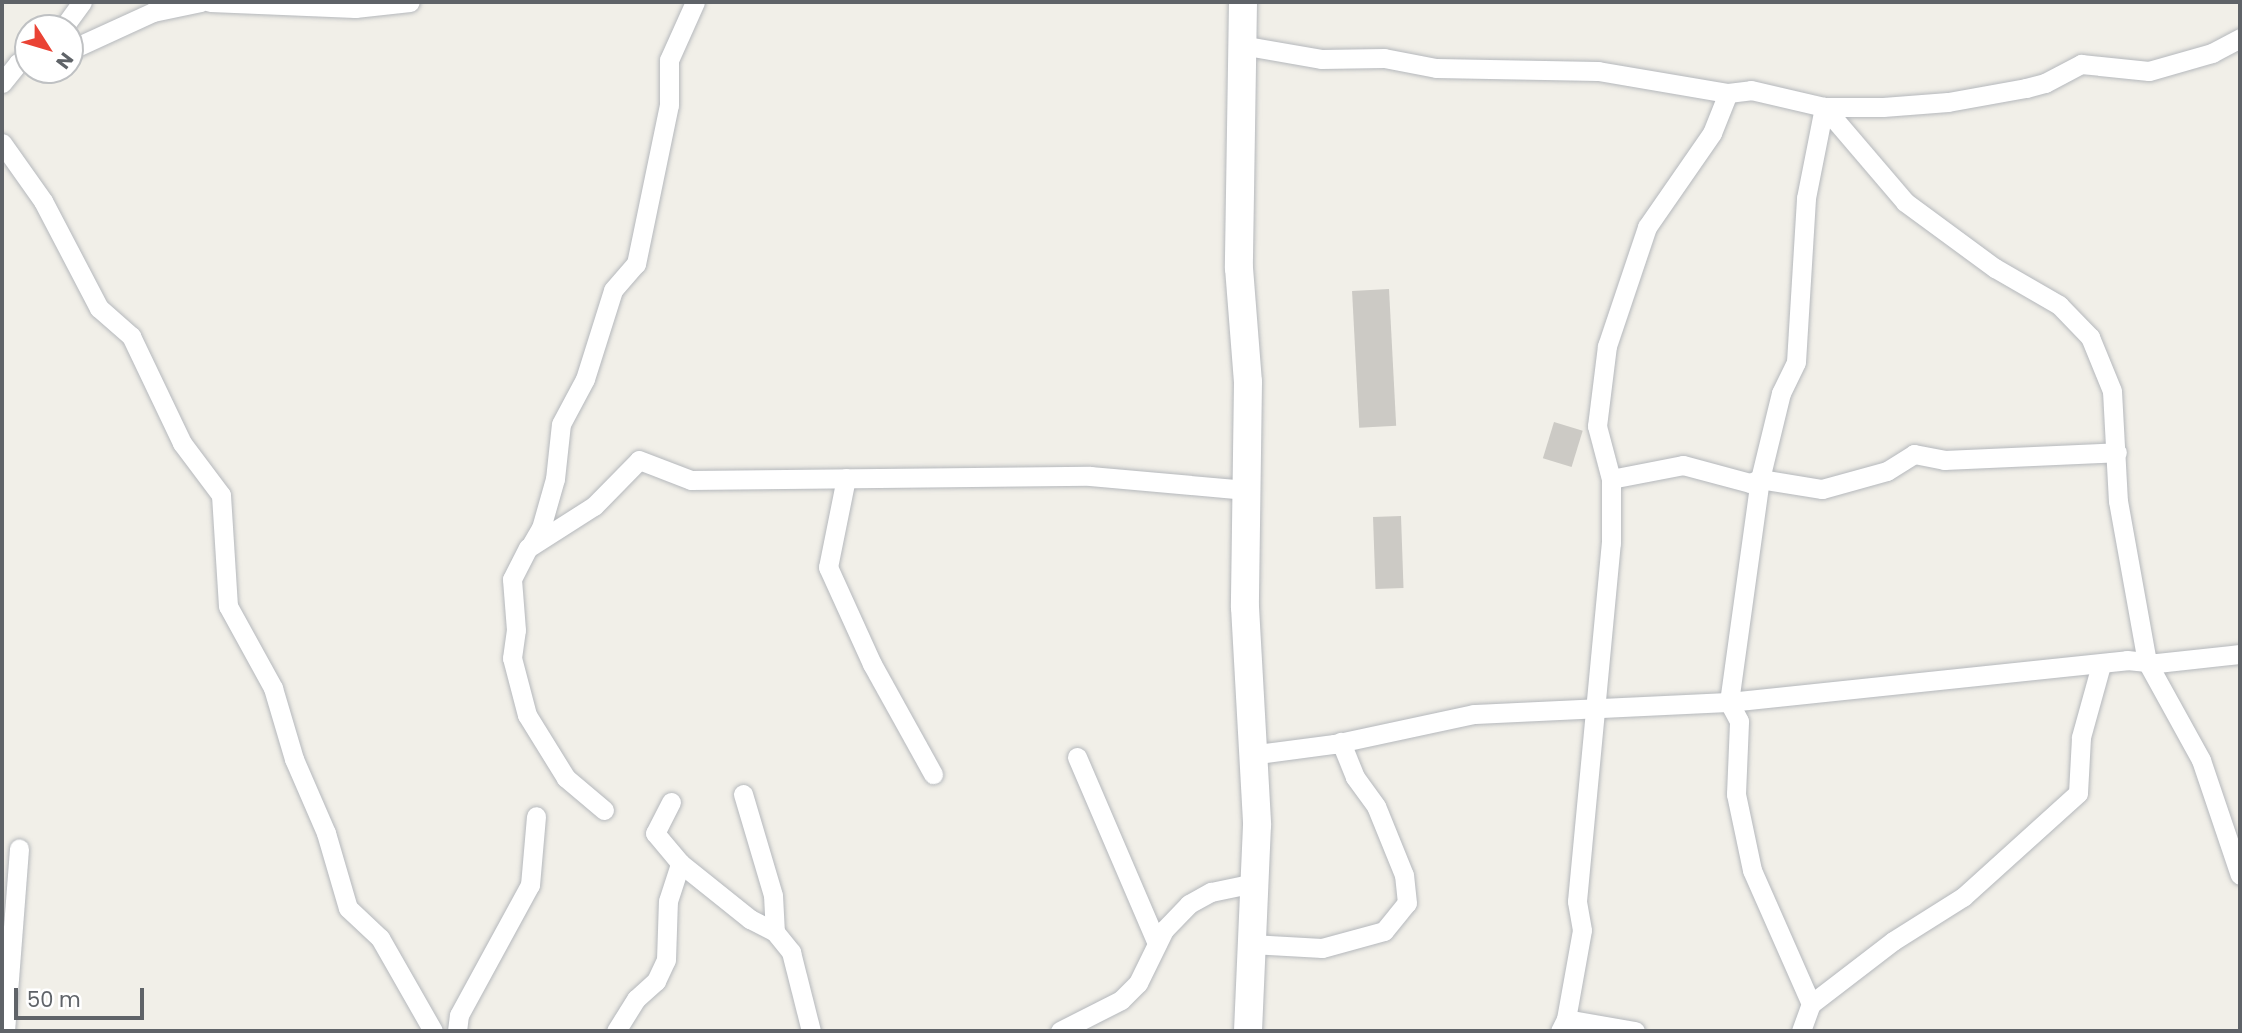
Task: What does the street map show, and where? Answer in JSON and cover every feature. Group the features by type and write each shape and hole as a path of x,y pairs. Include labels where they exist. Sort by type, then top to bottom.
{"main road":[{"path":"1243,2 1239,268 1248,382 1246,490 1250,755 1257,825 1248,1031"}],"street":[{"path":"84,44 153,12 201,2"},
{"path":"210,2 355,8 404,2"},
{"path":"604,810 566,778 527,715 512,658 516,630 512,579 541,528 555,479 561,424 585,380 613,290 636,264 670,105 669,60 695,2"},
{"path":"1241,45 1321,59 1384,58 1436,68 1598,71 1728,93 1751,90 1824,107 1948,102 2045,83 2081,64 2149,71 2212,53 2240,38"},
{"path":"2,83 14,68"},
{"path":"1635,1031 1563,1025 1582,930 1577,901 1611,543 1611,479 1597,426 1607,346 1619,302 1647,227 1712,133 1728,93"},
{"path":"1824,107 1905,202 1995,268 2059,305 2090,337 2112,391 2118,501 2147,662 2201,760 2240,876"},
{"path":"1811,1004 1752,870 1736,794 1739,721 1729,702 1760,479 1781,393 1796,362 1806,198 1824,107"},
{"path":"2,142 43,201 99,308 131,336 182,443 221,495 228,606 273,688 294,759 326,832 348,908 380,938 433,1031"},
{"path":"1611,479 1683,465 1750,483 1760,479 1822,489 1886,471 1914,454 1944,460 2117,452"},
{"path":"531,546 594,506 639,460 691,480 1090,476 1246,490"},
{"path":"846,478 828,567 872,664 933,774"},
{"path":"1250,755 1341,742 1461,716 1573,706 1597,711 1729,702 2101,665 2127,660 2147,662 2240,654"},
{"path":"1801,1031 1811,1004 1894,941 1963,897 2064,809 2078,793 2081,737 2101,665"},
{"path":"1251,944 1322,948 1384,931 1406,902 1404,875 1381,818 1355,777 1341,742"},
{"path":"1077,757 1157,944"},
{"path":"743,794 773,895 775,932"},
{"path":"671,802 655,833 680,863 750,919 775,932 791,952 811,1031"},
{"path":"457,1031 459,1015 530,885 536,816"},
{"path":"5,1031 19,849"},
{"path":"616,1031 636,999 656,981 666,960 668,901 680,863"},
{"path":"1060,1031 1121,1000 1138,984 1164,930 1189,904 1211,892 1254,883"}],"building":[{"path":"1389,289 1396,426 1359,428 1352,291"},
{"path":"1554,422 1583,431 1572,467 1543,458"},
{"path":"1401,516 1404,588 1376,589 1373,517"}]}
